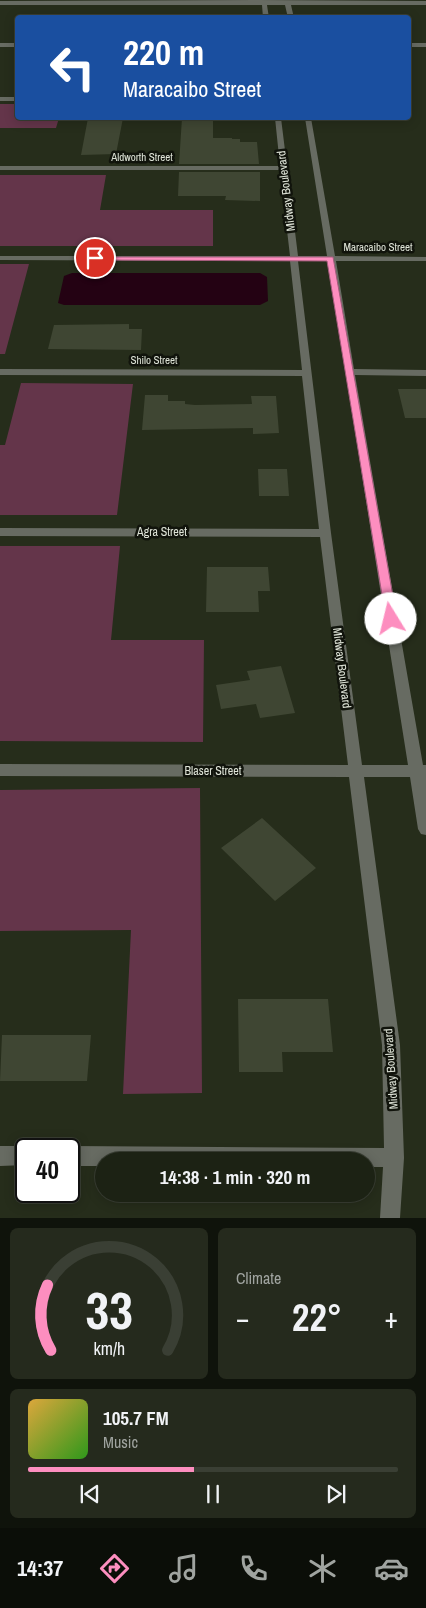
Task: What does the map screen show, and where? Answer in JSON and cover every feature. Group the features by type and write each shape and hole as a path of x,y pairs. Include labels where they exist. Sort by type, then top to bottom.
{"street":[{"path":"0,3 132,1 422,2"},
{"path":"264,1 266,15"},
{"path":"288,1 290,15"},
{"path":"0,45 15,45"},
{"path":"411,45 426,45"},
{"path":"0,99 15,99"},
{"name":"Midway Boulevard","path":"278,120 325,533 391,1045 394,1096 394,1158 390,1218"},
{"path":"308,120 330,258 421,771 426,829"},
{"name":"Aldworth Street","path":"0,168 284,168"},
{"name":"Maracaibo Street","path":"0,258 426,258"},
{"name":"Shilo Street","path":"0,372 308,373"},
{"path":"350,372 426,373"},
{"name":"Agra Street","path":"0,532 325,533"},
{"name":"Blaser Street","path":"0,770 421,771"},
{"path":"0,1156 15,1156"},
{"path":"80,1156 394,1158"}],"shaded area":[{"path":"0,104 15,104 15,120 58,120 56,128 0,128"},
{"path":"0,175 106,175 100,210 213,210 213,246 0,246"},
{"path":"0,264 29,264 5,354 0,354"},
{"path":"72,273 260,273 267,277 268,301 260,305 64,305 58,303 64,276"},
{"path":"21,383 133,384 117,515 0,515 0,445 5,445"},
{"path":"0,546 120,546 111,640 204,640 203,742 0,741"},
{"path":"200,788 202,1093 123,1094 131,930 0,931 0,790"}],"building":[{"path":"88,120 123,120 116,154 81,155"},
{"path":"182,120 213,120 213,138 232,138 240,139 240,142 257,142 259,164 179,164"},
{"path":"179,172 260,172 260,201 225,200 226,196 178,196"},
{"path":"129,324 129,329 142,329 141,350 48,349 54,325"},
{"path":"398,389 426,389 426,418 405,418"},
{"path":"145,395 168,395 168,401 185,401 185,404 195,405 252,404 251,396 276,396 279,433 253,434 253,428 142,430"},
{"path":"258,469 287,469 289,496 259,496"},
{"path":"207,567 268,567 270,591 258,591 259,612 206,612"},
{"path":"281,666 295,713 260,718 256,704 221,709 216,685 250,680 247,671"},
{"path":"262,818 316,868 275,901 221,848"},
{"path":"238,999 328,999 333,1052 282,1052 283,1072 239,1072"},
{"path":"2,1035 91,1035 87,1081 0,1081"}],"route":[{"path":"95,258 330,258 391,619"}]}
